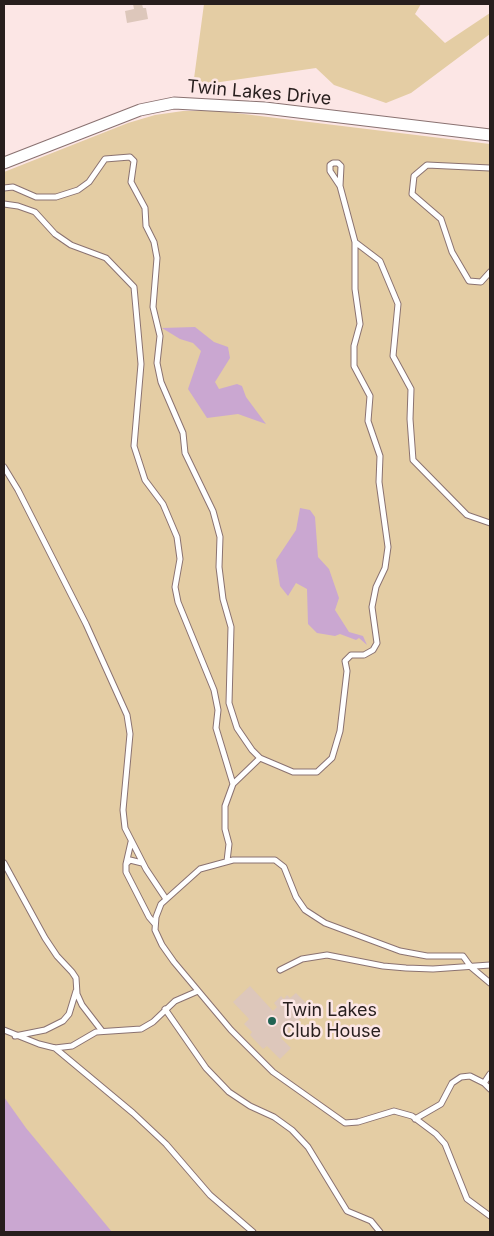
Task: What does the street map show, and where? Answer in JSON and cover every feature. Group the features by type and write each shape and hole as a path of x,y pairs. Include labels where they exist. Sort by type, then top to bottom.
{"street":[{"name":"Twin Lakes Drive","path":"4,163 140,110 174,103 266,108 490,135"}],"lane":[{"path":"4,188 13,188 36,197 56,197 78,190 89,182 105,160 130,157 134,161 131,182 145,208 146,226 154,242 157,258 153,307 160,336 157,363 161,382 183,433 186,453 213,511 220,537 219,566 223,599 231,627 229,703 237,728 260,758 293,772 317,772 332,758 341,723 347,671 346,662 351,655 364,655 373,650 377,643 372,607 376,587 385,568 388,547 379,482 380,456 368,421 370,396 354,366 354,346 360,324 355,289 355,242 340,186"},
{"path":"490,168 427,165 414,176 412,194 441,219 452,252 469,282 481,282 490,272"},
{"path":"4,204 18,206 35,212 55,234 71,245 106,258 116,266 134,287 141,364 134,446 145,480 163,504 177,537 180,558 175,588 178,602 194,637 214,690 218,710 216,728 233,784"},
{"path":"355,242 380,261 398,304 393,356 411,389 410,419 413,460 467,515 490,523"},
{"path":"4,467 18,490 86,624 127,715 130,734 123,810 125,828 143,864 166,899"},
{"path":"227,861 229,844 225,829 225,806 233,784 260,758"},
{"path":"131,841 126,872 131,886 149,917 156,924"},
{"path":"126,864 130,860 143,864"},
{"path":"490,983 471,967 463,956 427,956 400,951 325,922 305,910 296,897 284,867 275,860 227,861 200,869 160,904 156,930 162,945 198,991 249,1050 273,1072 345,1123 358,1122 394,1111 415,1119 436,1134 445,1144 468,1199 490,1216"},
{"path":"4,863 45,938 57,956 76,978 76,991 69,1014 63,1021 45,1030 15,1036"},
{"path":"280,970 302,959 327,955 383,966 433,969 490,965"},
{"path":"76,991 87,1014 102,1031"},
{"path":"55,1048 72,1046 87,1036 102,1031 141,1029 153,1022 175,1001 198,991"},
{"path":"165,1009 206,1068 229,1092 250,1106 274,1117 292,1130 308,1147 347,1211 371,1221 380,1232"},
{"path":"4,1030 15,1036 55,1048 133,1113 166,1144 210,1195 253,1232"},
{"path":"484,1083 490,1074"},
{"path":"415,1119 441,1104 452,1083 461,1077 470,1076 484,1083 490,1089"}],"shaded area":[{"path":"204,4 421,4 415,14 445,43 490,13 490,34 411,93 386,103 334,85 316,68 193,86"},
{"path":"183,111 219,111 490,144 490,1232 4,1232 4,172 128,123 155,115"},
{"path":"195,327 214,342 228,347 230,358 215,382 219,389 237,384 242,386 246,397 266,424 238,414 207,418 188,389 201,351 193,343 180,339 162,328"},
{"path":"300,508 310,510 315,517 318,557 329,569 339,598 335,610 349,632 363,636 367,645 359,638 356,640 340,634 335,636 317,633 308,624 307,589 296,583 288,596 280,586 276,560 296,530"},
{"path":"4,1097 26,1128 112,1232 4,1232"}],"building":[{"path":"133,4 142,4 143,8 146,8 148,19 127,23 125,11 134,9"},
{"name":"Twin Lakes Club House","path":"250,986 273,1011 277,1007 274,1003 281,996 284,999 287,995 290,998 296,993 309,1006 303,1011 305,1014 292,1026 290,1024 287,1026 290,1029 281,1038 291,1048 280,1059 267,1046 263,1049 250,1035 252,1032 244,1024 249,1019 233,1002"}],"place":[{"name":"Twin Lakes Club House","path":"272,1021"}]}
